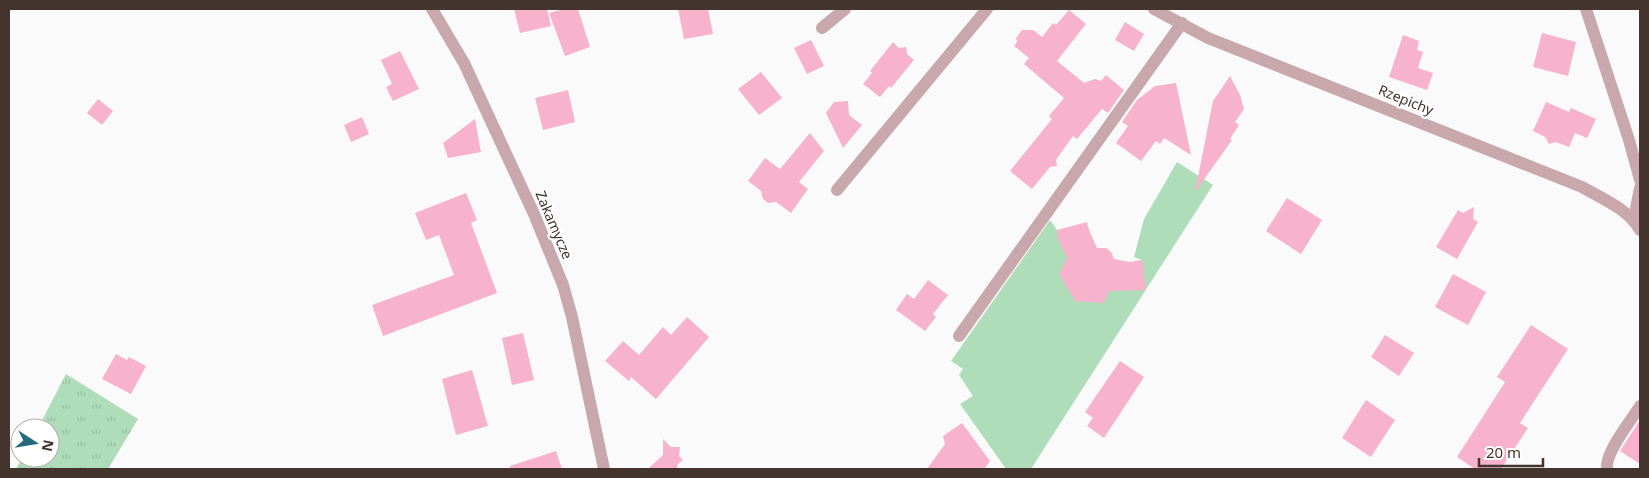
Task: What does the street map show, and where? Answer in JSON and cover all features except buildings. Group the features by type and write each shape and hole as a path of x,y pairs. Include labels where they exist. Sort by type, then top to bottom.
{"street":[{"name":"Zakamycze","path":"432,9 464,63 534,214 563,285 572,317 604,469"},
{"path":"822,28 845,9"},
{"path":"837,190 987,9"},
{"name":"Rzepichy","path":"1154,9 1208,38 1582,187 1609,202 1637,224"},
{"path":"1586,9 1630,140 1640,180"},
{"path":"959,336 1182,23"},
{"path":"1637,224 1640,188"},
{"path":"1607,469 1606,463 1615,445 1640,406"}],"green space":[{"path":"1177,162 1213,185 1031,469 1006,469 960,404 973,396 959,375 963,369 951,361 1050,220 1057,230 1070,262 1110,290 1142,260 1134,257 1144,219"},
{"path":"66,374 138,419 108,469 16,469 60,468 60,418 43,418"}]}
